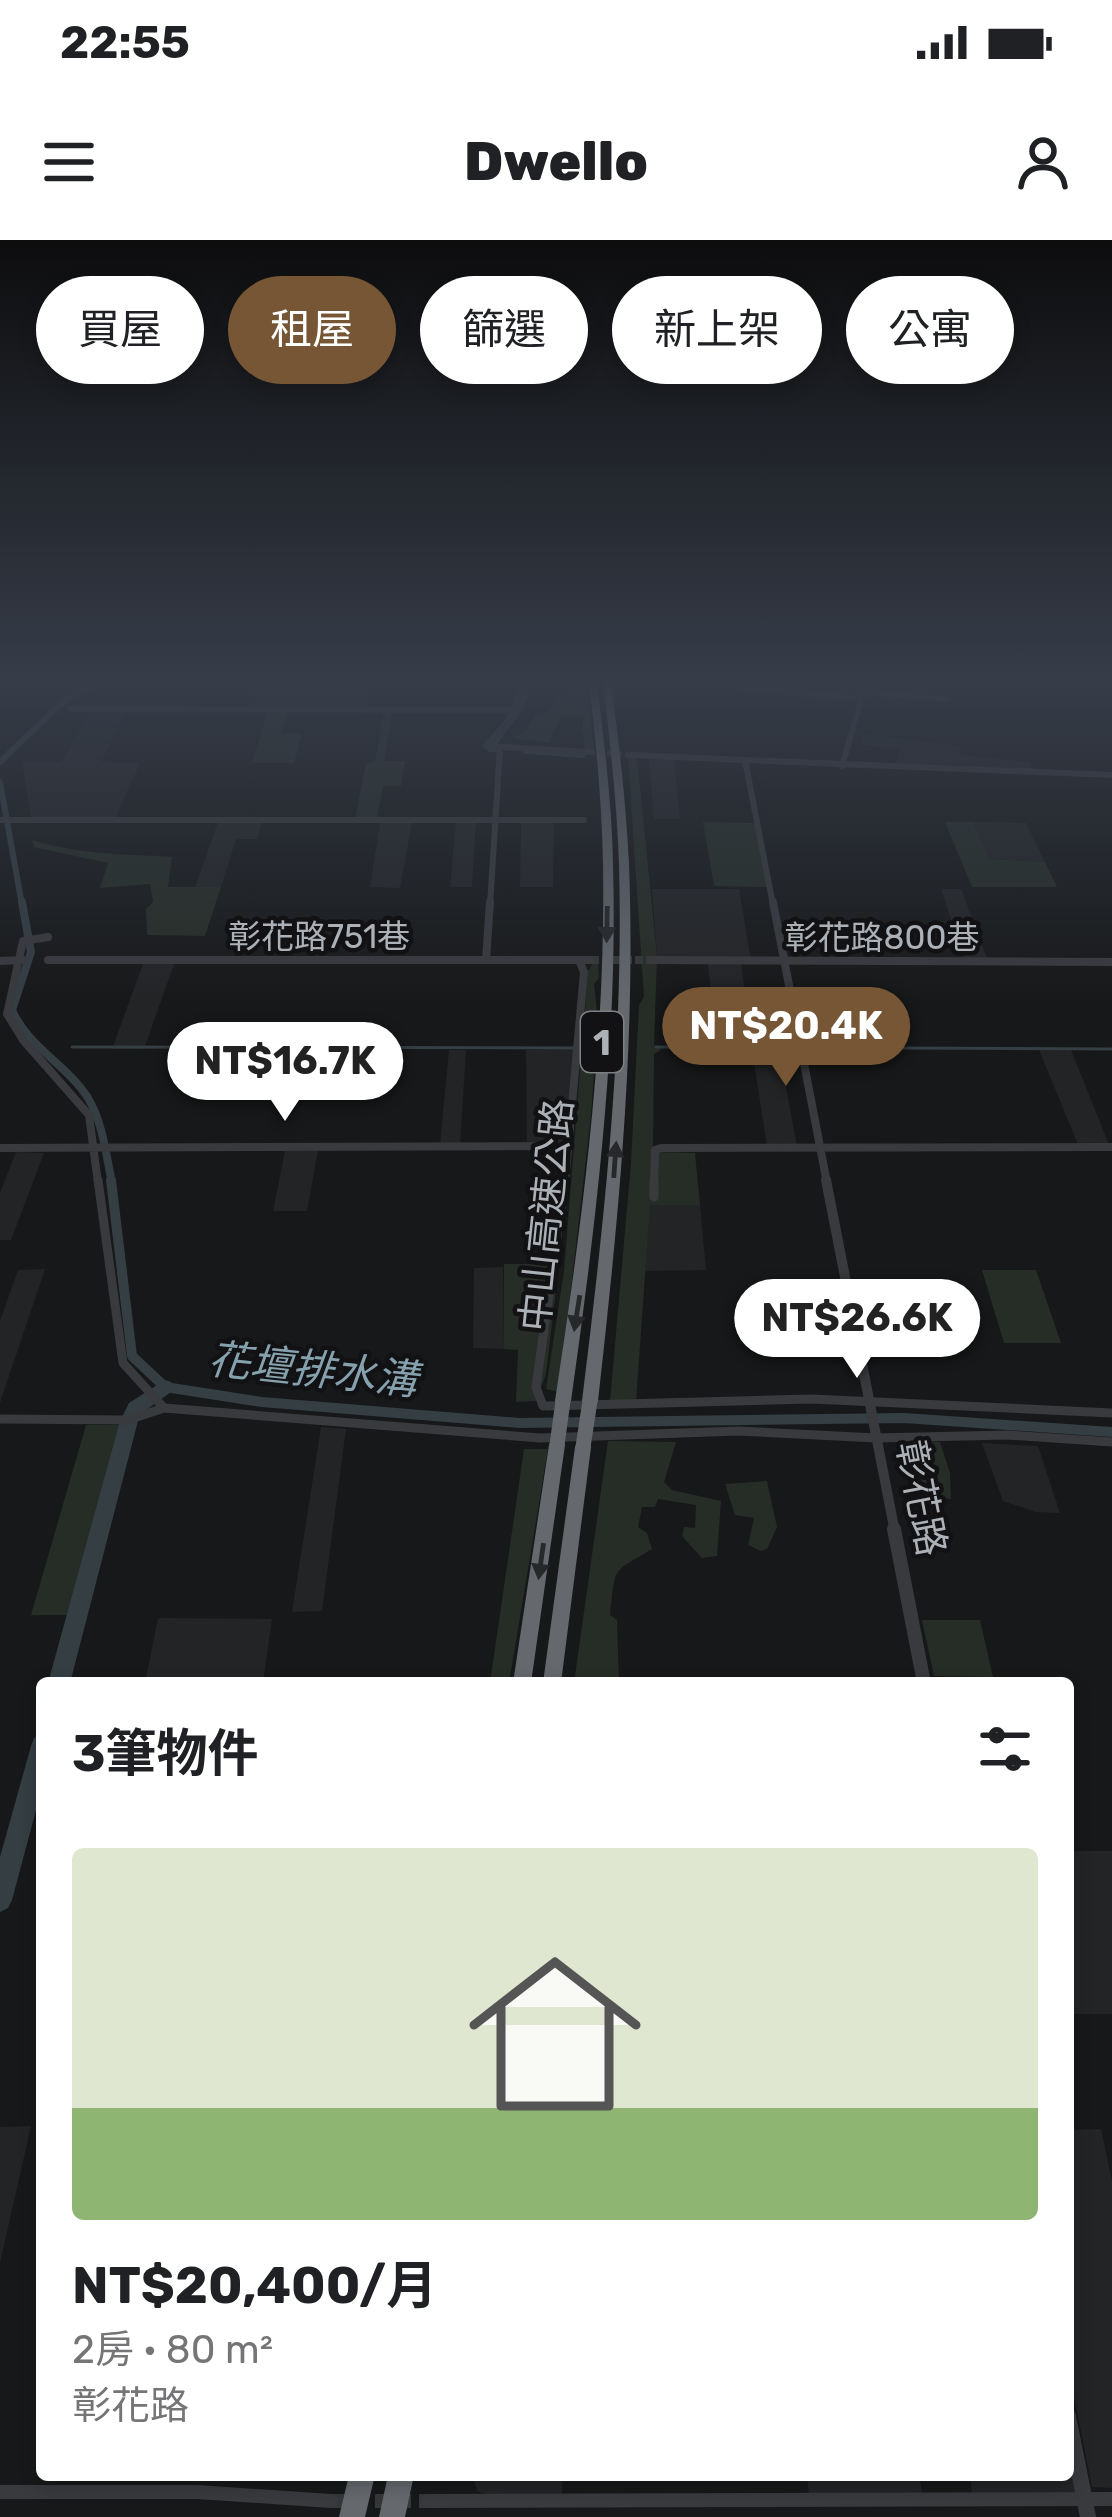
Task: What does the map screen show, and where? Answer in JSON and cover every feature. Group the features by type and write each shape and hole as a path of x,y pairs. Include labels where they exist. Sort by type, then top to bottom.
{"highway":[{"name":"中山高速公路","path":"523,1677 557,1445 551,1404 584,1264 606,975 602,788"},
{"name":"中山高速公路","path":"553,1677 610,1226 625,905 616,788"},
{"path":"342,2509 358,2481"},
{"path":"392,2517 400,2481"}],"street":[{"path":"486,960 497,788"},
{"name":"彰花路","path":"750,788 922,1677"},
{"path":"0,820 584,820"},
{"path":"48,937 23,941 7,1014 19,1037 74,1087 89,1115 123,1364 164,1408"},
{"path":"0,961 22,960"},
{"name":"彰花路751巷","path":"48,960 591,960"},
{"path":"577,960 584,964 570,1146 536,1387 551,1404 753,1399 870,1408 968,1402 1112,1413"},
{"name":"彰花路800巷","path":"652,960 1112,962"},
{"path":"0,1148 570,1146"},
{"path":"654,1197 655,1150 661,1148 1112,1148"},
{"path":"0,1419 128,1420 164,1408 540,1438 739,1431 940,1433 1112,1442"},
{"path":"1074,2447 1086,2508"},
{"path":"0,2492 197,2492 342,2509"},
{"path":"428,2501 1086,2508 1112,2499"}],"shaded area":[{"path":"26,788 129,788 115,819 31,818"},
{"path":"361,788 383,788 377,819 355,819"},
{"path":"630,788 640,788 657,956 654,1045 661,1050 654,1054 653,1152 695,1153 700,1205 650,1205 636,1401 610,1401 639,1005 644,997"},
{"path":"651,788 677,788 680,819 654,819"},
{"path":"456,822 476,822 472,887 450,887"},
{"path":"703,822 755,823 768,887 714,886"},
{"path":"945,822 973,822 990,859 1045,862 1057,887 972,887"},
{"path":"973,822 1026,823 1045,862 990,859"},
{"path":"218,823 262,823 257,839 236,839 221,887 195,887"},
{"path":"380,823 412,823 400,888 370,887"},
{"path":"521,823 554,823 553,887 520,887"},
{"path":"32,840 85,851 172,857 168,887 221,887 205,936 147,935 146,909 153,902 150,884 100,888 108,863 34,847"},
{"path":"652,889 739,889 751,960 657,956"},
{"path":"941,889 961,889 988,961 965,961"},
{"path":"598,963 599,978 594,984 598,1021 591,1115 559,1392 546,1389 564,1271 588,971"},
{"path":"143,964 174,964 144,1049 112,1049"},
{"path":"708,964 741,964 747,1007 713,1007"},
{"path":"713,1007 747,1007 752,1037 745,1037 746,1048 718,1048"},
{"path":"578,1049 568,1145 527,1145 526,1050"},
{"path":"449,1050 466,1050 460,1145 440,1145"},
{"path":"752,1050 779,1051 797,1146 767,1146"},
{"path":"1039,1050 1071,1050 1110,1147 1079,1147"},
{"path":"285,1151 318,1151 307,1211 273,1211"},
{"path":"16,1152 44,1153 11,1240 0,1240 0,1193"},
{"path":"649,1205 700,1205 706,1270 645,1271"},
{"path":"504,1264 559,1264 546,1374 536,1401 516,1402 518,1350 504,1349"},
{"path":"503,1267 504,1349 473,1348 474,1268"},
{"path":"45,1269 0,1403 0,1321 18,1270"},
{"path":"982,1270 1036,1270 1061,1343 1004,1343"},
{"path":"86,1425 125,1425 75,1615 31,1615"},
{"path":"321,1427 346,1429 322,1611 292,1612"},
{"path":"608,1441 676,1442 664,1482 672,1490 721,1501 717,1556 702,1558 682,1536 684,1527 695,1528 696,1505 658,1499 655,1507 642,1507 638,1527 647,1533 652,1549 622,1567 613,1587 610,1615 617,1620 619,1677 575,1677"},
{"path":"916,1441 940,1442 950,1473 951,1499 924,1496"},
{"path":"982,1443 1038,1446 1060,1513 1036,1512 1003,1501"},
{"path":"524,1449 548,1449 510,1677 491,1677"},
{"path":"767,1481 777,1527 767,1549 761,1551 748,1545 754,1518 735,1515 725,1484"},
{"path":"158,1618 272,1619 264,1677 146,1677"},
{"path":"922,1620 980,1620 993,1677 934,1676"},
{"path":"1074,1851 1112,1851 1112,2014 1074,2014"},
{"path":"31,2126 0,2263 0,2127"},
{"path":"1101,2129 1112,2181 1112,2488 1092,2487 1074,2397 1074,2130"},
{"path":"474,2481 562,2481 562,2498 499,2499 477,2491"},
{"path":"808,2481 920,2481 922,2493 809,2495"},
{"path":"971,2481 1073,2481 1075,2492 972,2493"}],"waterway":[{"name":"花壇排水溝","path":"1,788 22,905"},
{"name":"花壇排水溝","path":"22,902 31,952 12,1010 28,1035 88,1098 101,1128 112,1183"},
{"path":"72,1047 575,1048"},
{"path":"656,1047 1112,1049"},
{"name":"花壇排水溝","path":"111,1180 132,1356 165,1387 262,1402 520,1423 904,1418 1112,1432"},
{"path":"61,1677 129,1421 135,1408 165,1387"},
{"path":"0,1900 36,1768"}],"tunnel":[{"path":"591,960 651,960"},
{"path":"331,2501 428,2501"}]}
